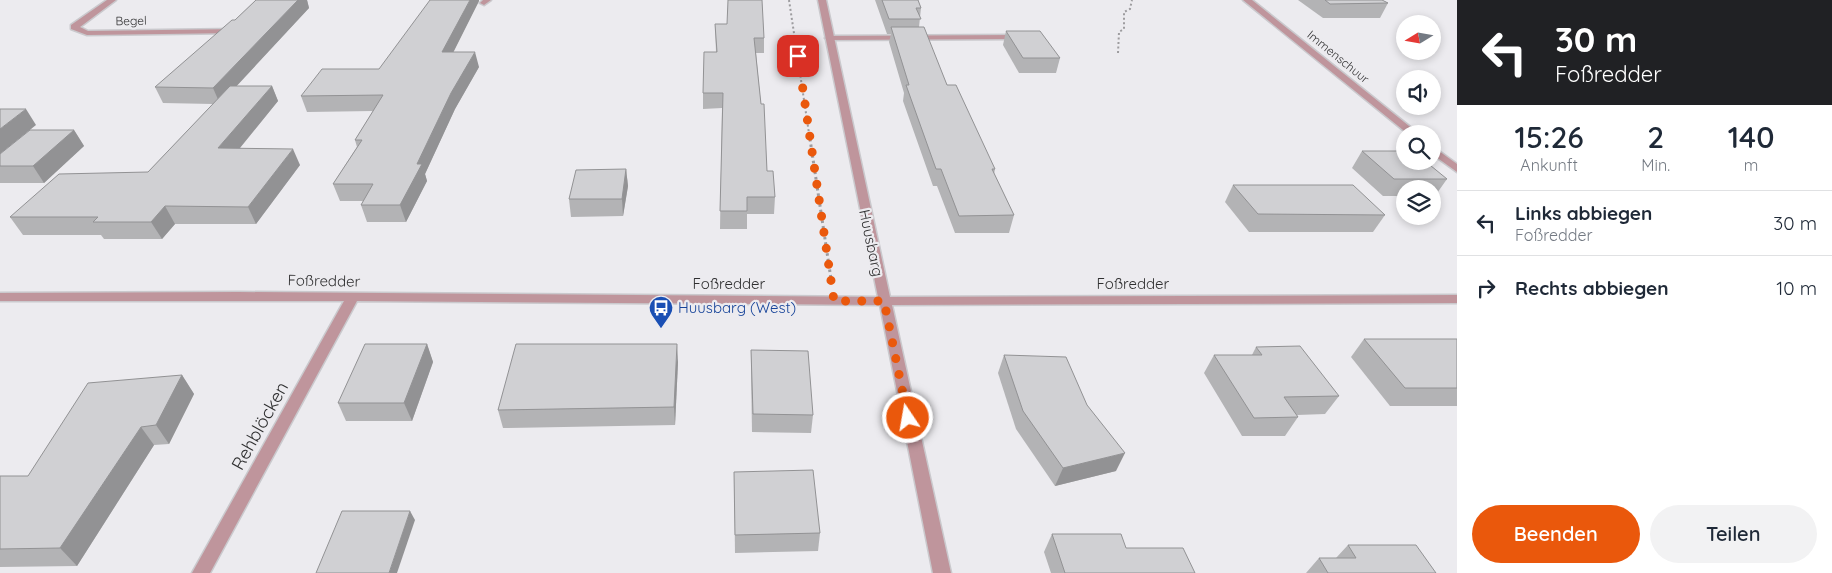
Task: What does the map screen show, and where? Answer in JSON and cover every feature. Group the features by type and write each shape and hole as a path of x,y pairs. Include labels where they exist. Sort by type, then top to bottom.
{"street":[{"name":"Begel","path":"112,0 74,27 87,33 237,31"},
{"name":"Huusbarg","path":"822,0 942,573"},
{"name":"Immenschuur","path":"1247,0 1403,125"},
{"path":"829,38 1016,37"},
{"path":"1441,156 1457,169"},
{"name":"Foßredder","path":"0,297 834,301 1457,299"},
{"name":"Rehblöcken","path":"201,573 352,298"}],"path":[{"path":"789,0 834,301"},
{"path":"1118,53 1119,32 1124,29 1124,12 1130,9 1132,0"}],"building":[{"path":"256,0 298,0 213,88 155,87 232,20 235,20"},
{"path":"430,0 470,0 442,52 475,52 451,93 417,164 422,164 400,205 361,205 373,184 333,184 362,140 355,140 383,95 301,96 322,69 379,69"},
{"path":"728,0 762,0 764,38 754,38 761,104 764,104 767,171 773,171 775,197 747,197 747,211 720,211 723,93 703,93 704,52 717,52 715,24 727,24"},
{"path":"882,0 918,0 921,8 916,8 921,19 889,19"},
{"path":"1325,0 1382,0 1388,3 1330,4"},
{"path":"891,27 924,27 947,85 956,85 1014,215 959,216 941,169 936,169 906,85 909,85"},
{"path":"1006,31 1040,31 1060,58 1023,58"},
{"path":"230,86 272,86 218,148 293,149 248,207 165,206 151,222 93,222 98,217 10,217 59,174 148,172"},
{"path":"0,109 26,109 0,129"},
{"path":"30,130 74,130 33,166 0,166 0,154"},
{"path":"1362,151 1396,151 1396,170 1436,170 1447,179 1394,179"},
{"path":"626,169 622,199 569,199 576,170"},
{"path":"1233,185 1353,185 1385,215 1258,214"},
{"path":"1364,339 1457,339 1457,388 1405,388"},
{"path":"365,344 427,344 404,403 338,403"},
{"path":"516,344 677,344 674,407 498,410"},
{"path":"1300,346 1339,396 1284,397 1298,417 1254,418 1214,355 1262,355 1256,347"},
{"path":"751,350 808,351 813,415 753,414"},
{"path":"1004,355 1066,357 1087,405 1125,453 1063,468 1023,411"},
{"path":"182,375 156,425 141,427 60,548 0,549 0,476 28,476 88,383"},
{"path":"813,470 820,533 735,535 734,472"},
{"path":"342,511 410,511 389,573 316,573"},
{"path":"1052,534 1121,534 1126,548 1183,548 1195,573 1065,573"},
{"path":"1348,545 1416,545 1436,573 1328,573 1319,558 1356,558"}],"place":[{"name":"Huusbarg (West)","path":"661,329"}],"route":[{"path":"798,56 834,301 884,301 908,418"}]}
